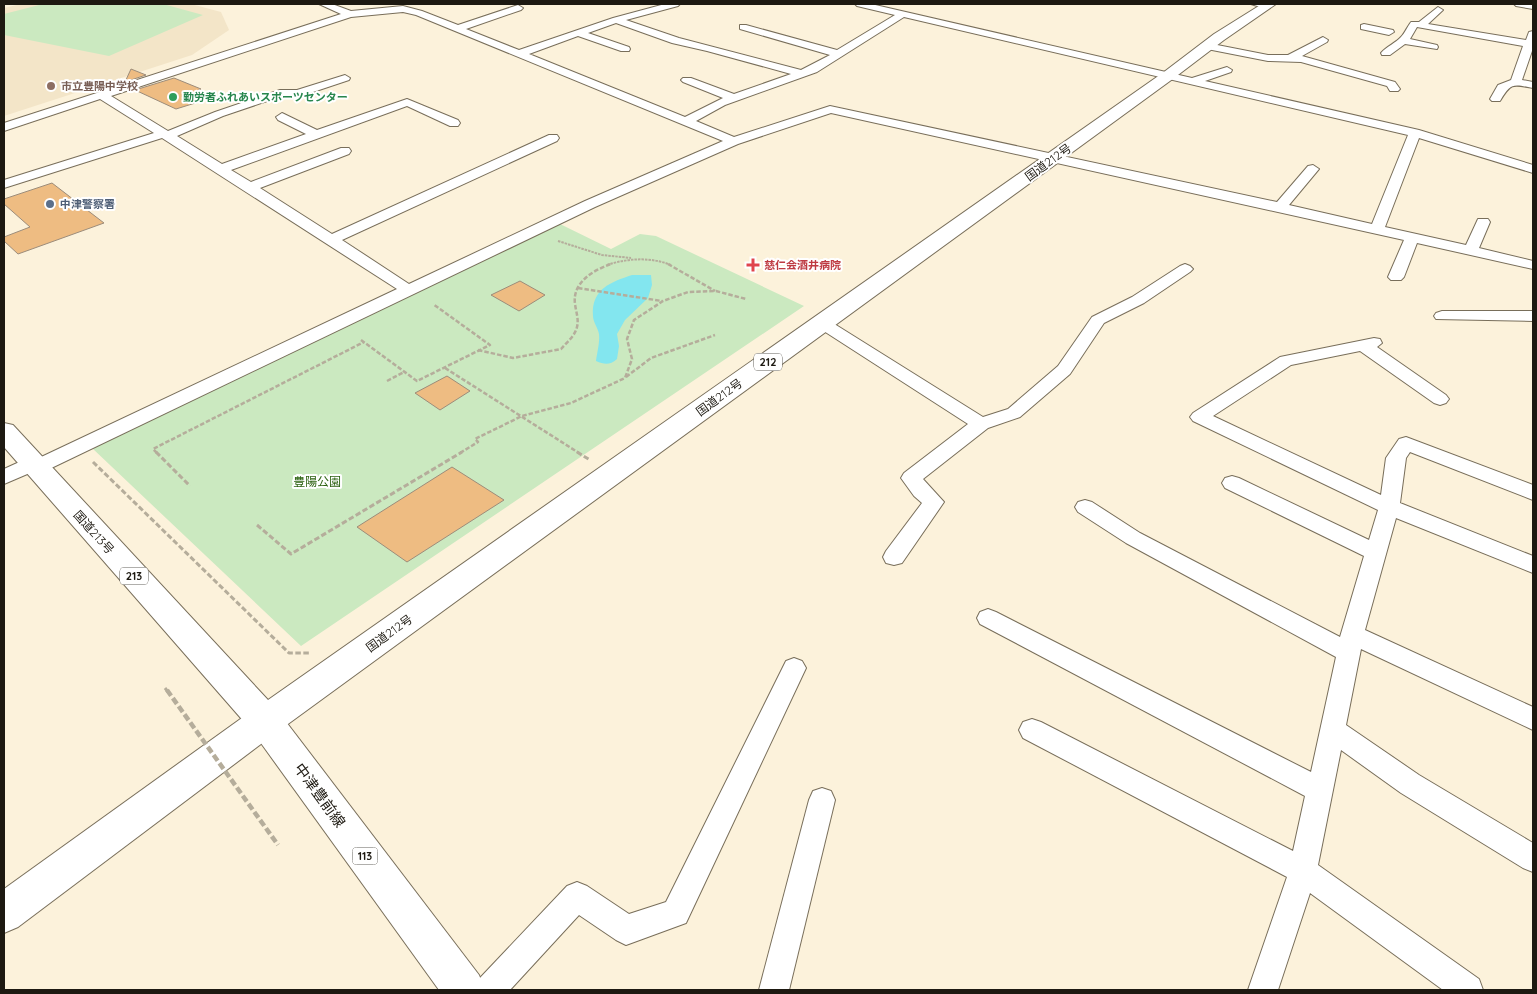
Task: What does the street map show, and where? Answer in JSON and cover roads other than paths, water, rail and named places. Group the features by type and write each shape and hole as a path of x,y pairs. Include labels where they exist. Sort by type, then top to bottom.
{"main road":[{"name":"国道212号","path":"4,913 266,721 1169,75 1264,4"},
{"name":"国道213号","path":"4,431 266,721"},
{"name":"中津豊前線","path":"266,721 464,990"}],"street":[{"path":"324,4 350,14"},
{"path":"338,9 356,4"},
{"path":"644,4 658,9"},
{"path":"518,54 616,20 674,4"},
{"path":"860,4 1415,133 1533,169"},
{"path":"456,29 518,8"},
{"path":"4,127 350,14 403,9 418,13 734,141"},
{"path":"1423,26 1424,21 1438,10"},
{"path":"666,124 684,120 721,103 813,70 903,14"},
{"path":"616,20 676,41 709,48 802,74"},
{"path":"770,22 748,29 839,54"},
{"path":"1386,53 1403,40 1414,24 1529,44"},
{"path":"1364,27 1389,32 1403,40"},
{"path":"1389,32 1386,37 1433,47"},
{"path":"578,33 624,49"},
{"path":"1516,81 1533,33"},
{"path":"1291,58 1322,40"},
{"path":"1207,46 1268,58 1291,58 1336,68 1391,84 1394,89"},
{"path":"1193,81 1227,70"},
{"path":"4,184 165,135 284,92 298,94 345,78"},
{"path":"687,80 734,98"},
{"path":"1496,99 1498,92 1508,83 1516,81 1533,85"},
{"path":"103,96 250,187 407,290"},
{"path":"220,169 407,102 454,123"},
{"path":"4,477 34,465 533,230 734,141 830,109 1280,207 1533,265"},
{"path":"282,117 316,134"},
{"path":"1377,230 1415,133"},
{"path":"330,240 553,138"},
{"path":"250,187 345,151"},
{"path":"1280,207 1313,169"},
{"path":"1471,251 1483,222"},
{"path":"1396,277 1412,238"},
{"path":"894,556 934,502 921,492 911,478 981,424 1014,412 1064,370 1098,320 1138,300 1185,269"},
{"path":"1442,316 1533,316"},
{"path":"822,323 981,424"},
{"path":"1440,399 1368,344 1286,362 1199,417 1389,507 1533,565"},
{"path":"1262,990 1303,871 1351,643 1389,507 1396,458 1406,444 1533,493"},
{"path":"1232,482 1376,552"},
{"path":"1085,507 1133,538 1351,643 1533,719"},
{"path":"988,618 1320,790"},
{"path":"490,990 577,896 626,930 676,913 794,668"},
{"path":"1032,730 1303,871 1468,990"},
{"path":"1332,730 1410,784 1533,858"},
{"path":"774,990 822,800"}],"water":[{"path":"632,275 651,275 652,285 648,298 625,320 617,334 619,346 617,359 605,364 596,361 599,334 593,316 595,299 610,284"}],"place":[{"name":"市立豊陽中学校","path":"51,86"},
{"name":"勤労者ふれあいスポーツセンター","path":"173,97"},
{"name":"中津警察署","path":"50,204"},
{"name":"慈仁会酒井病院","path":"753,265"}],"park label":[{"name":"豊陽公園","path":"317,481"}]}
